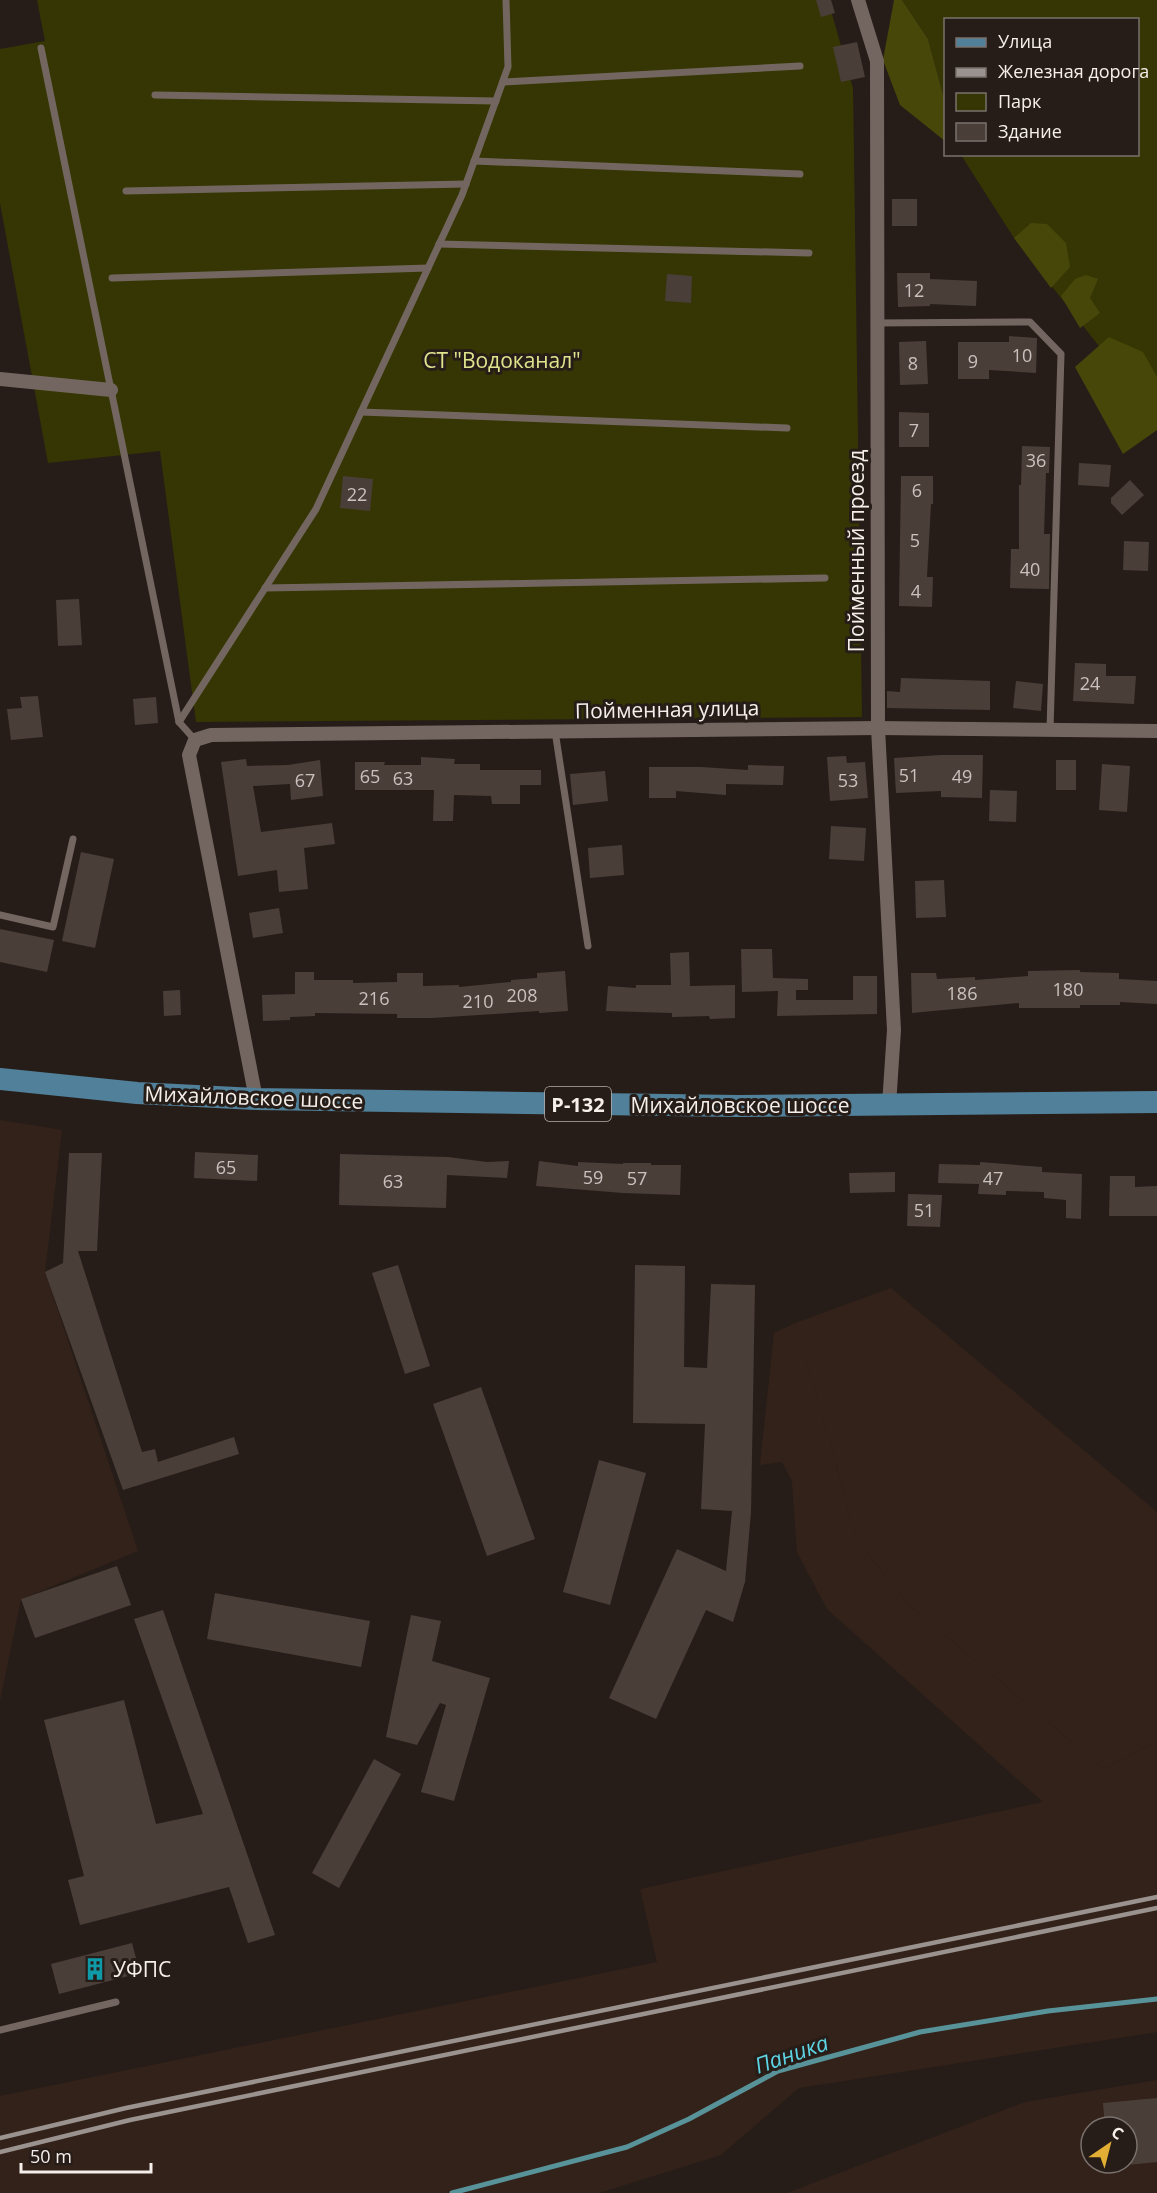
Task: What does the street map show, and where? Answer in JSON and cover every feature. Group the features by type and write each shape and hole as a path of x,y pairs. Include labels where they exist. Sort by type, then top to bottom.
{"main road":[{"name":"Михайловское шоссе","path":"0,1079 137,1093 256,1099 715,1106 1157,1102"}],"street":[{"name":"Пойменный проезд","path":"858,0 877,61 878,728 894,1030 889,1105"},
{"path":"0,380 111,390"},
{"name":"Пойменная улица","path":"195,740 211,735 555,731 878,728 1157,731"},
{"path":"195,740 189,755 256,1099"}],"lane":[{"path":"179,722 316,509 439,244 474,161 508,67 506,0"},
{"path":"41,48 179,722 195,740"},
{"path":"502,82 800,66"},
{"path":"155,95 496,101"},
{"path":"474,161 800,174"},
{"path":"126,191 465,184"},
{"path":"439,244 809,253"},
{"path":"112,278 428,268"},
{"path":"876,323 1030,322 1060,354 1050,730"},
{"path":"361,412 787,428"},
{"path":"265,588 825,578"},
{"path":"555,731 588,946"},
{"path":"0,915 53,927 73,839"},
{"path":"0,2030 116,2002"}],"shaded area":[{"path":"894,0 902,0 928,39 944,98 944,140 900,105 883,60"},
{"path":"1031,223 1047,224 1066,243 1070,267 1051,288 1014,238"},
{"path":"1086,275 1098,279 1090,298 1100,313 1080,328 1061,296 1075,279"},
{"path":"1109,337 1143,352 1157,377 1157,430 1123,454 1075,367"},
{"path":"0,1120 62,1130 45,1272 138,1551 21,1599 0,1701"},
{"path":"891,1288 1157,1512 1157,1741 1104,1769 908,1604 856,1539 795,1323"},
{"path":"795,1323 856,1539 908,1604 1104,1769 1157,1741 1157,2032 799,2088 721,2155 599,2193 0,2193 0,2096 657,1962 640,1889 1043,1802 827,1609 797,1552 792,1481 782,1462 760,1465 774,1333"},
{"path":"1157,2080 1157,2193 787,2193 1025,2102"}],"green space":[{"name":"СТ \"Водоканал\"","path":"37,0 828,0 853,88 862,717 196,722 160,451 48,463 0,203 0,49 45,41"},
{"path":"902,0 1157,0 1157,420 1014,238 962,156 1139,156 1139,18 944,18 944,98 928,39"}],"building":[{"path":"816,0 831,0 835,13 821,17"},
{"path":"857,42 865,77 841,82 833,47"},
{"path":"892,199 917,199 917,226 892,226"},
{"path":"897,273 930,273 930,279 977,281 976,306 930,304 930,306 898,307"},
{"path":"667,274 692,276 691,303 665,301"},
{"path":"1009,336 1037,338 1036,373 989,370 989,379 958,379 958,342 1009,342"},
{"path":"926,341 928,384 900,385 899,342"},
{"path":"899,412 929,413 929,447 899,447"},
{"path":"1022,446 1050,447 1049,473 1046,473 1044,534 1050,534 1049,589 1010,588 1011,549 1019,549 1019,485 1021,485"},
{"path":"1079,463 1111,465 1109,487 1078,485"},
{"path":"343,476 373,479 370,511 340,508"},
{"path":"901,476 933,476 927,577 933,577 932,607 899,606"},
{"path":"1130,480 1144,495 1122,515 1111,503 1111,498"},
{"path":"1124,541 1149,542 1148,571 1123,570"},
{"path":"79,599 82,645 58,646 56,600"},
{"path":"1075,663 1106,664 1106,676 1136,676 1134,704 1073,701"},
{"path":"901,678 990,681 990,710 887,708 887,691 900,692"},
{"path":"1016,681 1043,684 1041,711 1013,708"},
{"path":"38,696 43,737 11,740 7,709 22,708 20,697"},
{"path":"156,697 158,723 135,725 133,699"},
{"path":"983,755 982,798 941,797 941,791 896,793 894,758"},
{"path":"846,756 847,763 865,762 868,798 830,801 827,757"},
{"path":"421,757 455,759 454,764 480,764 480,770 541,770 541,785 520,785 520,804 492,804 491,796 454,795 453,821 433,821 434,790 355,790 355,762 421,765"},
{"path":"246,759 247,766 288,765 320,760 323,796 291,800 290,784 253,786 261,832 332,823 335,844 304,848 308,889 279,892 277,870 238,876 221,762"},
{"path":"1056,760 1076,760 1076,790 1056,790"},
{"path":"1102,764 1130,766 1127,812 1099,810"},
{"path":"748,765 784,766 783,785 726,784 726,795 676,791 676,798 649,798 649,767 748,770"},
{"path":"605,771 608,801 573,805 570,774"},
{"path":"990,790 1017,791 1016,822 989,821"},
{"path":"831,826 866,828 864,861 829,859"},
{"path":"622,845 624,875 590,878 588,848"},
{"path":"81,852 114,859 95,948 62,941"},
{"path":"944,880 946,917 916,918 915,881"},
{"path":"279,908 283,933 253,938 249,913"},
{"path":"0,929 54,940 47,972 0,962"},
{"path":"741,949 772,949 773,978 808,979 808,990 796,990 796,1000 853,1000 853,976 877,976 877,1014 777,1016 778,991 742,992"},
{"path":"689,952 690,986 735,985 735,1018 672,1017 672,1013 606,1011 608,986 636,988 636,985 671,985 670,953"},
{"path":"1080,970 1080,972 1119,973 1119,979 1157,981 1157,1004 1120,1002 1120,1005 1080,1005 1080,1008 1019,1008 1019,1003 912,1013 911,973 936,973 937,979 975,977 975,980 1028,976 1028,971"},
{"path":"565,971 568,1011 432,1018 397,1018 397,1014 315,1013 315,1016 290,1017 290,1020 263,1021 262,995 295,994 295,972 314,972 314,980 353,980 353,983 397,982 397,973 423,973 423,986 459,985 459,987 511,982 511,980 537,978 537,973"},
{"path":"180,990 181,1015 164,1016 163,991"},
{"path":"195,1152 258,1155 257,1181 194,1178"},
{"path":"69,1153 102,1153 97,1251 78,1251 142,1452 155,1449 158,1462 234,1437 239,1454 123,1490 45,1272 63,1263"},
{"path":"340,1154 448,1157 487,1162 509,1161 507,1178 447,1175 446,1208 339,1205"},
{"path":"539,1161 578,1166 578,1162 681,1165 680,1195 536,1186"},
{"path":"980,1162 1042,1167 1042,1172 1082,1174 1081,1219 1066,1218 1066,1200 1044,1198 1044,1192 1006,1191 1006,1195 978,1194 979,1184 938,1183 939,1164 980,1165"},
{"path":"895,1172 895,1192 850,1193 849,1173"},
{"path":"1110,1176 1135,1176 1135,1187 1157,1186 1157,1216 1109,1216"},
{"path":"908,1194 942,1195 940,1227 907,1226"},
{"path":"398,1265 430,1366 405,1374 372,1273"},
{"path":"635,1265 685,1266 684,1367 707,1368 711,1284 755,1285 751,1512 745,1582 733,1622 706,1610 656,1719 609,1698 677,1549 726,1571 732,1511 701,1509 705,1424 633,1423"},
{"path":"481,1387 535,1539 487,1556 433,1404"},
{"path":"599,1460 646,1473 610,1605 563,1592"},
{"path":"117,1566 131,1605 35,1638 21,1599"},
{"path":"215,1593 370,1621 361,1667 207,1639"},
{"path":"163,1610 275,1935 248,1943 229,1887 80,1925 68,1880 84,1876 44,1720 124,1700 156,1824 203,1814 134,1619"},
{"path":"411,1615 441,1621 432,1661 490,1678 454,1801 421,1792 446,1705 440,1703 417,1745 386,1737"},
{"path":"374,1759 401,1774 339,1888 312,1873"},
{"name":"УФПС","path":"132,1943 140,1973 59,1994 51,1964"},
{"path":"1157,2098 1157,2162 1139,2164 1139,2115 1104,2115 1103,2103"}],"waterway":[{"name":"Паника","path":"452,2193 627,2147 689,2119 778,2071 920,2032 1048,2011 1157,1999"}],"railway":[{"path":"0,2138 126,2108 1157,1897"},
{"path":"0,2152 130,2120 1157,1908"}],"place":[{"name":"УФПС","path":"95,1969"}]}
